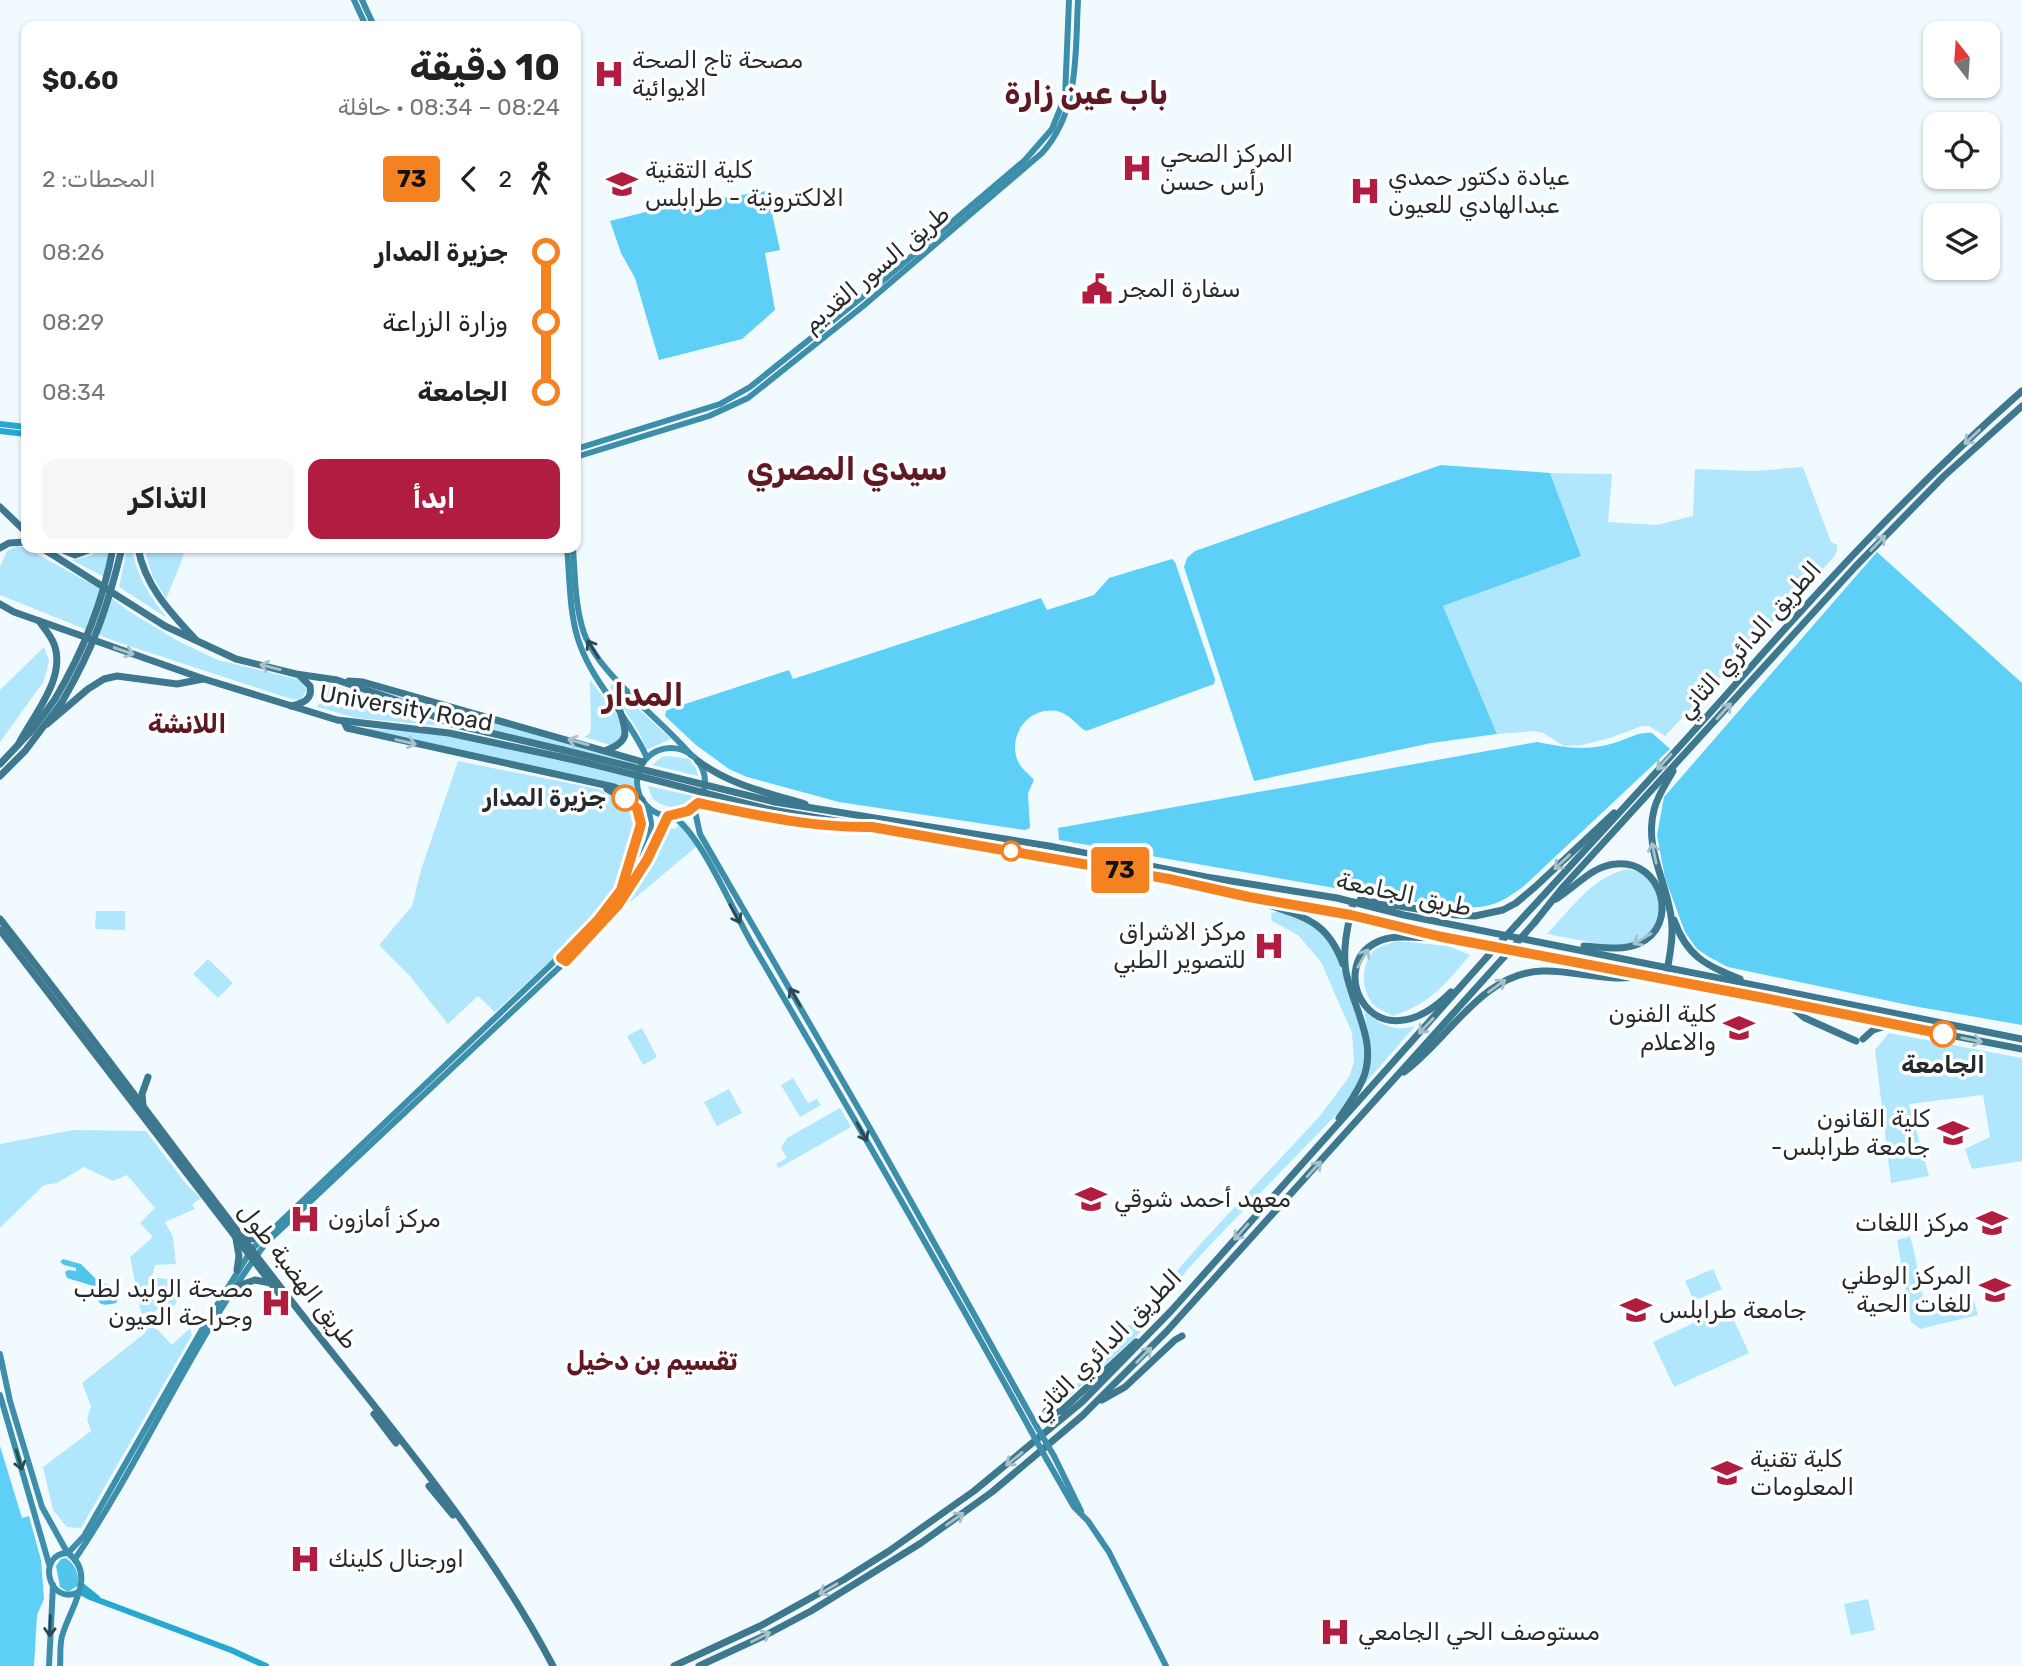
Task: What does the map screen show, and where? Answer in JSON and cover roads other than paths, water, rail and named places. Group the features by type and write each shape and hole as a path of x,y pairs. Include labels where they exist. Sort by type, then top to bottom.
{"highway":[{"name":"الطريق الدائري الثاني","path":"674,1666 723,1645 802,1603 915,1534 974,1491 1082,1402 1154,1329 1479,965 1848,560 1937,470 2022,391"},
{"name":"الطريق الدائري الثاني","path":"699,1666 811,1611 921,1543 992,1492 1095,1403 1157,1342 1854,567 1944,476 2022,406"},
{"path":"0,507 21,525"},
{"path":"0,548 9,543 21,542"},
{"name":"University Road","path":"52,553 136,609 236,659 296,674 337,680 393,699 452,724 774,806"},
{"path":"47,724 102,598 112,553"},
{"path":"0,764 58,700 80,671 102,623 121,553"},
{"path":"139,553 157,595 198,642"},
{"name":"University Road","path":"0,606 204,679 344,722 449,733 562,754"},
{"path":"18,745 49,692 58,667 55,645 38,621"},
{"path":"291,706 306,701 311,690 307,682 296,674"},
{"path":"0,776 47,724 104,679 117,676 177,684 204,679"},
{"path":"337,680 363,681 645,760"},
{"path":"607,750 624,739 625,729 620,711"},
{"path":"344,722 344,726 348,728 614,787 642,800"},
{"path":"698,761 739,784 833,813"},
{"path":"1678,761 1657,801 1651,824 1652,850 1669,905 1682,939 1697,958 1750,984"},
{"path":"590,782 624,797 640,814 640,829 621,890"},
{"path":"1338,898 1466,916 1503,911 1528,893 1630,799"},
{"path":"696,805 801,824 838,828 872,827"},
{"name":"طريق الجامعة","path":"774,806 1017,841 1206,877 1338,898 1404,915 2022,1039"},
{"name":"طريق الجامعة","path":"774,806 872,827 1101,866 1351,915 1442,937 2022,1049"},
{"path":"1549,903 1591,873 1616,864 1634,866 1646,872 1657,885 1661,895 1660,920 1652,934 1637,944 1612,948 1563,946"},
{"path":"1249,897 1307,918 1333,940 1366,1033 1367,1056 1363,1080 1326,1139"},
{"path":"1346,971 1346,940 1353,902"},
{"path":"1666,979 1673,932 1669,905"},
{"name":"طريق الهضبة طول","path":"0,919 114,1064 240,1238"},
{"name":"طريق الهضبة طول","path":"0,930 457,1512 518,1602 551,1666"},
{"path":"1442,937 1391,937 1371,945 1361,957 1355,974 1357,993 1367,1008 1387,1020 1402,1021 1413,1018 1445,998 1479,965"},
{"path":"1392,1081 1414,1064 1474,1004 1511,977 1543,971 1625,978 1646,975"},
{"path":"1785,1002 1791,1010 1804,1018 1860,1040 1876,1028 1892,1025"},
{"path":"143,1106 142,1094 148,1077"},
{"path":"237,1270 240,1238 265,1235"},
{"name":"طريق الهضبة طول","path":"253,1254 271,1283 465,1531 551,1666"},
{"path":"235,1287 255,1280 271,1283"},
{"path":"1046,1411 1061,1411 1125,1350 1154,1329"},
{"path":"1095,1403 1125,1387 1174,1340 1182,1336"}],"main road":[{"path":"354,0 364,21"},
{"path":"362,0 372,21"},
{"name":"طريق السور القديم","path":"581,447 720,404 750,387 802,348 1010,173 1055,131 1065,97 1069,0"},
{"name":"طريق السور القديم","path":"581,455 713,415 748,398 862,307 1042,153 1066,116 1073,84 1078,0"},
{"path":"0,424 21,426"},
{"path":"0,431 21,433"},
{"path":"567,553 579,645 595,674 635,732 645,760"},
{"path":"573,553 584,634 603,664 698,761 703,771 703,793 696,805 688,811 671,816 648,807 642,800 637,781 645,760 663,749 683,750 691,755"},
{"path":"608,693 610,681 619,681"},
{"path":"696,805 700,834 875,1137 1034,1429"},
{"path":"49,1566 56,1556 67,1552 84,1536 207,1327 235,1287 265,1235 563,960 621,890 650,833 648,807"},
{"path":"75,1559 107,1510 237,1270 618,905 671,816"},
{"path":"671,816 692,836 748,938 810,1039 1082,1514 1118,1568 1166,1666"},
{"path":"0,1354 10,1401 42,1507 81,1572 80,1589 62,1634 60,1666"},
{"path":"1,1398 10,1401"},
{"path":"1,1398 53,1585 48,1666"},
{"path":"25,1481 33,1479"},
{"path":"58,1536 74,1540 84,1536"},
{"path":"53,1585 61,1594 74,1595 80,1589"},
{"path":"80,1589 101,1602 231,1650 266,1666"},
{"path":"49,1655 61,1656"}],"place":[{"name":"مصحة تاج الصحة الايوائية","path":"609,74"},
{"name":"المركز الصحي رأس حسن","path":"1137,168"},
{"name":"كلية التقنية الالكترونية - طرابلس","path":"622,184"},
{"name":"عيادة دكتور حمدي عبدالهادي للعيون","path":"1365,191"},
{"name":"سفارة المجر","path":"1097,289"},
{"name":"جزيرة المدار","path":"625,798"},
{"name":"مركز الاشراق للتصوير الطبي","path":"1269,946"},
{"name":"كلية الفنون والاعلام","path":"1739,1028"},
{"name":"الجامعة","path":"1943,1034"},
{"name":"كلية القانون -جامعة طرابلس","path":"1953,1133"},
{"name":"معهد أحمد شوقي","path":"1091,1199"},
{"name":"مركز أمازون","path":"305,1219"},
{"name":"مركز اللغات","path":"1992,1223"},
{"name":"المركز الوطني للغات الحية","path":"1995,1290"},
{"name":"مصحة الوليد لطب وجراحة العيون","path":"276,1303"},
{"name":"جامعة طرابلس","path":"1636,1310"},
{"name":"كلية تقنية المعلومات","path":"1727,1473"},
{"name":"اورجنال كلينك","path":"305,1559"},
{"name":"مستوصف الحي الجامعي","path":"1335,1632"}],"district":[{"name":"باب عين زارة","path":"1086,93"},
{"name":"سيدي المصري","path":"847,469"},
{"name":"المدار","path":"643,695"},
{"name":"اللانشة","path":"187,724"},
{"name":"تقسيم بن دخيل","path":"652,1361"}]}
